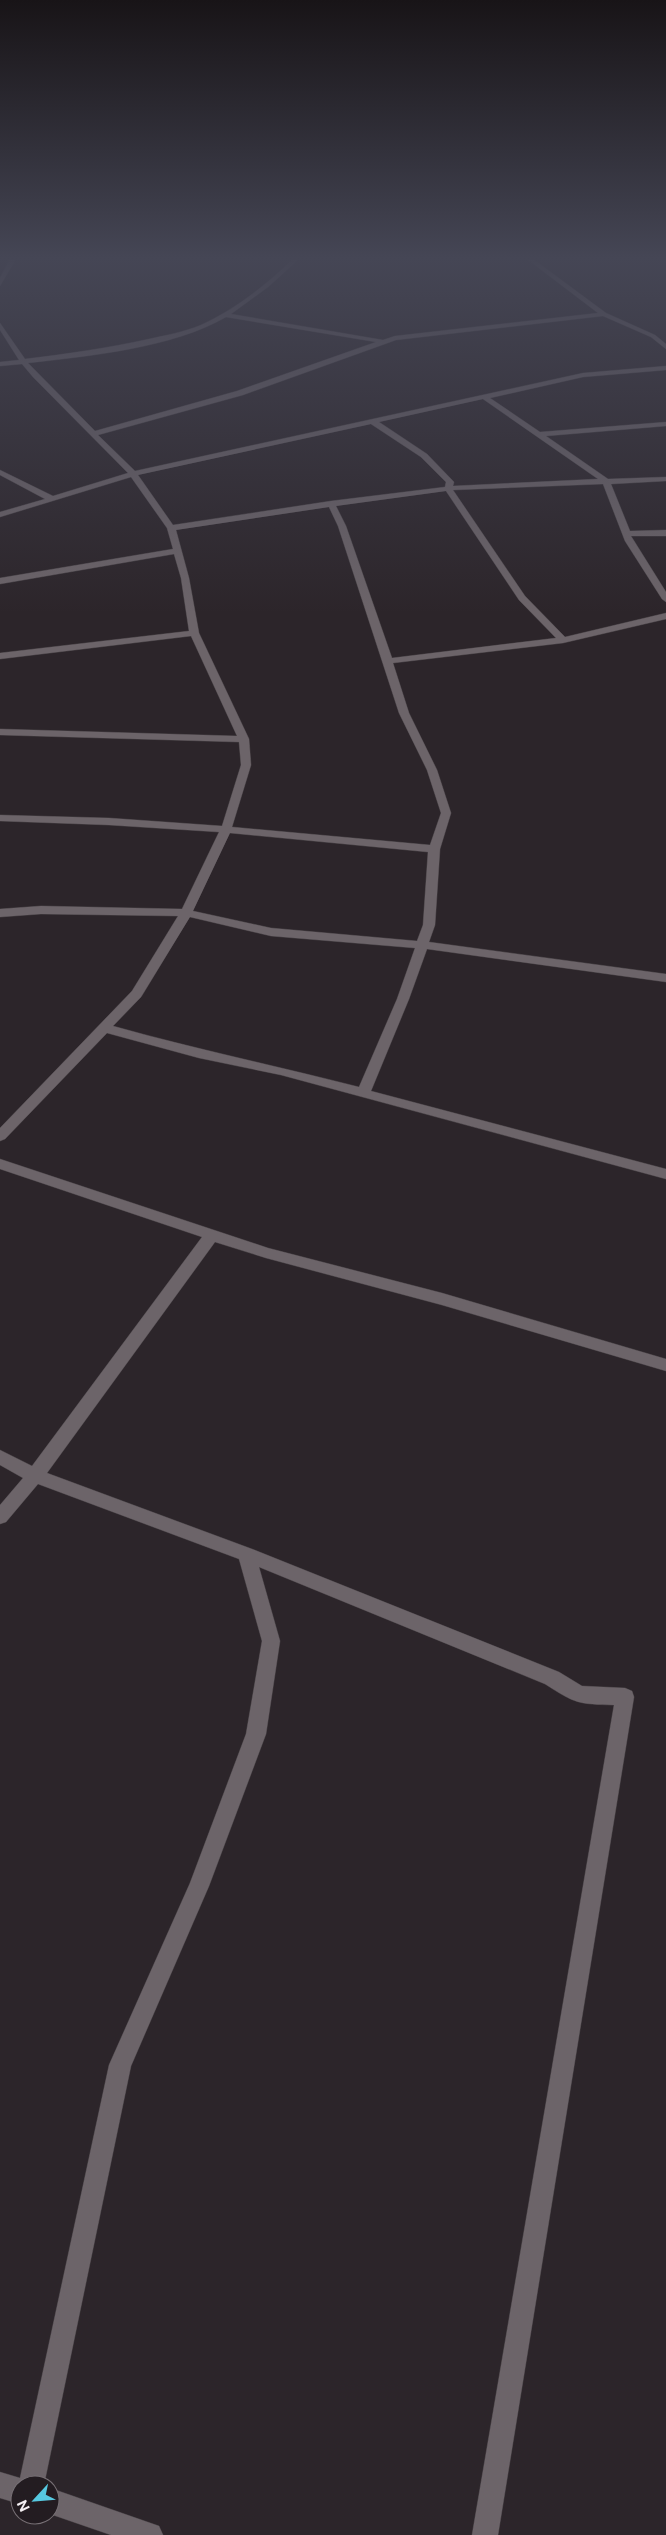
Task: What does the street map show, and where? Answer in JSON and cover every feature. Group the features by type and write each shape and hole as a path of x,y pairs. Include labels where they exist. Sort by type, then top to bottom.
{"street":[{"path":"0,1136 137,994 186,913 226,829 246,765 244,739 194,633 185,578 171,528 133,474 94,434 72,415 38,377"},
{"path":"94,434 240,393 285,377"},
{"path":"0,515 133,474 573,377"},
{"path":"484,397 606,481 626,534 666,599"},
{"path":"372,422 430,460 450,482 448,489"},
{"path":"540,434 666,424"},
{"path":"0,472 52,499"},
{"path":"171,528 331,503 448,489 666,479"},
{"path":"448,489 522,598 563,640"},
{"path":"331,503 342,526 404,713 432,770 446,813 434,849 428,925 403,999 363,1092"},
{"path":"626,534 666,533"},
{"path":"0,582 177,551"},
{"path":"388,661 563,640 666,616"},
{"path":"0,656 194,633"},
{"path":"0,732 244,739"},
{"path":"0,818 226,829 434,849"},
{"path":"0,913 42,910 186,913 270,932 421,947 455,948 558,965 666,978"},
{"path":"105,1028 198,1054 281,1071 363,1092 666,1174"},
{"path":"0,1164 266,1253 442,1299 666,1365"},
{"path":"0,1517 35,1476 212,1235"},
{"path":"0,1457 35,1476 246,1554 552,1678 579,1695 625,1697 485,2535"},
{"path":"33,2475 120,2065 198,1886 256,1734 271,1641 246,1554"},
{"path":"60,2504 150,2535"}]}
